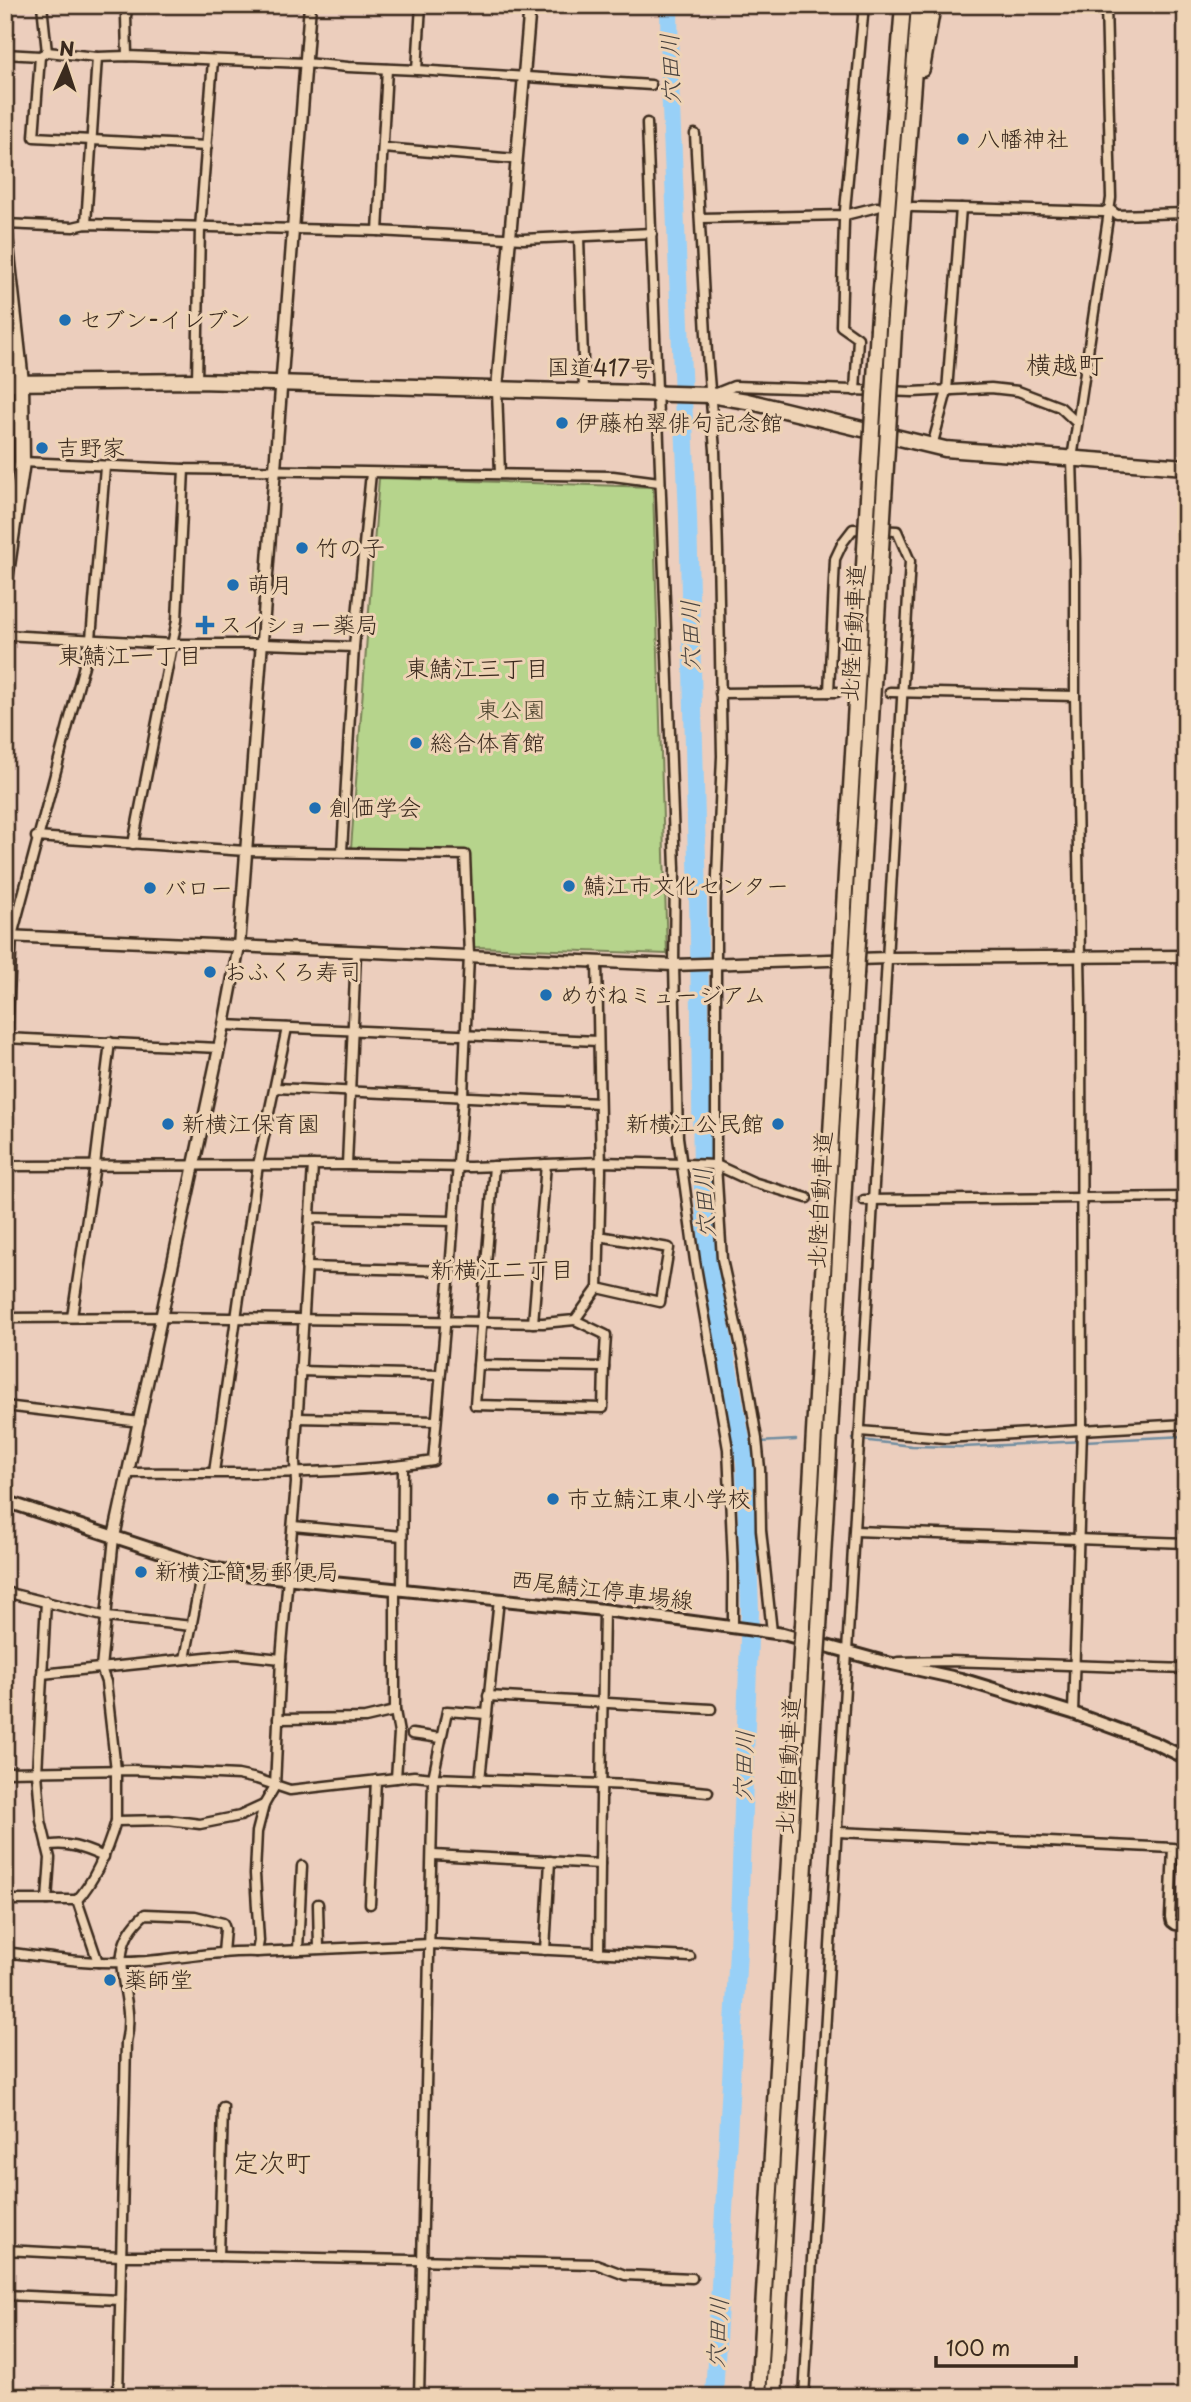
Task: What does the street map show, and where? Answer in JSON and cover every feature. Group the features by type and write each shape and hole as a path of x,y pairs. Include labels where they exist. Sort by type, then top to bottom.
{"highway":[{"name":"北陸自動車道","path":"758,2397 878,328 902,5"},
{"name":"北陸自動車道","path":"774,2397 895,307 919,5"},
{"path":"895,307 918,96 933,5"},
{"path":"5,236 22,382 22,462 5,580"},
{"name":"国道417号","path":"5,383 197,381 710,395 747,401 945,449 1186,467"}],"main road":[{"name":"西尾鯖江停車場線","path":"5,1501 203,1566 243,1574 604,1610 767,1632 961,1679 1073,1713 1156,1743 1186,1758"}],"street":[{"path":"42,5 43,54 33,137 207,146"},
{"path":"127,56 128,5"},
{"path":"5,1900 76,1900 85,1891 104,1857 116,1821 117,1770 106,1682 101,1668 114,1537 239,946 310,5"},
{"path":"417,70 421,5"},
{"path":"500,474 497,389 530,5"},
{"path":"855,391 859,338 841,326 845,215 863,5"},
{"path":"1073,1713 1082,1429 1082,1197 1072,458 1109,209 1106,5"},
{"path":"5,54 306,63 651,85"},
{"path":"86,224 97,57"},
{"path":"197,381 200,228 212,60"},
{"path":"378,231 387,69"},
{"path":"647,123 675,868 678,1137 685,1164 695,1261 728,1450 735,1628"},
{"path":"695,134 715,450 722,756 716,900 714,1165 722,1259 744,1361 757,1440 767,1632"},
{"path":"383,148 516,159"},
{"path":"701,218 845,215 877,207"},
{"path":"912,207 1104,212 1109,209"},
{"path":"932,446 947,391 961,208"},
{"path":"1109,209 1117,215 1186,213"},
{"path":"5,224 378,231 509,239 652,233"},
{"path":"579,237 584,390"},
{"path":"710,395 734,386 855,391 991,388 1018,391 1060,407 1077,423"},
{"path":"22,462 184,469 613,476 659,482"},
{"path":"5,1074 8,936 91,639 105,467"},
{"path":"133,844 177,620 184,469"},
{"path":"342,851 354,647 370,473"},
{"path":"720,693 833,692 835,559 842,542 853,529 897,531 910,561 804,2397"},
{"path":"5,635 173,644 354,647"},
{"path":"890,692 1075,696"},
{"path":"36,837 246,851 465,855 469,955 463,1096 433,1461 403,1466 296,1473 128,1473"},
{"path":"8,936 674,965 888,958 1186,956"},
{"path":"347,1165 356,952"},
{"path":"575,1320 598,1288 600,1162 597,962"},
{"path":"224,1025 598,1041"},
{"path":"214,1472 258,1165 287,1028"},
{"path":"6,1038 219,1048"},
{"path":"72,1317 110,1042"},
{"path":"275,1088 599,1103"},
{"path":"5,1166 494,1166 600,1162 714,1165 753,1182 807,1198"},
{"path":"533,1322 546,1164"},
{"path":"257,1952 257,1832 264,1805 275,1786 313,1165"},
{"path":"5,1318 162,1317 302,1320 481,1321 533,1322 575,1320 606,1335 603,1408 475,1405 481,1321 494,1166"},
{"path":"864,1200 1186,1197"},
{"path":"310,1218 454,1221"},
{"path":"598,1288 660,1306 669,1248 599,1236"},
{"path":"306,1267 450,1271"},
{"path":"478,1365 604,1367"},
{"path":"300,1371 440,1375"},
{"path":"5,1405 140,1422"},
{"path":"298,1418 435,1421"},
{"path":"860,1431 945,1438 1186,1424"},
{"path":"396,1778 399,1732 395,1711 403,1466"},
{"path":"293,1526 402,1536"},
{"path":"855,1531 1186,1543"},
{"path":"185,1659 203,1566"},
{"path":"5,1592 107,1617 192,1626"},
{"path":"480,1780 499,1599"},
{"path":"46,1601 37,1773 41,1821 50,1858 47,1900"},
{"path":"599,1952 604,1610"},
{"path":"42,1674 235,1654 281,1659"},
{"path":"888,1663 949,1661 1186,1669"},
{"path":"488,1696 711,1709"},
{"path":"278,1719 365,1717 395,1711"},
{"path":"419,2397 433,1779 447,1711 486,1714"},
{"path":"412,1734 440,1738"},
{"path":"5,1772 117,1770 238,1775 290,1790 414,1776 433,1779 631,1785 708,1792"},
{"path":"370,1904 376,1780"},
{"path":"116,1821 168,1820 200,1824 240,1816 264,1805"},
{"path":"838,1832 1173,1848 1170,1917 1175,1925 1186,1926"},
{"path":"47,1846 57,1843 69,1845 104,1857"},
{"path":"433,1855 600,1864"},
{"path":"545,1950 550,1861"},
{"path":"298,1950 302,1866"},
{"path":"76,1900 98,1962"},
{"path":"318,1904 319,1948"},
{"path":"118,2397 125,2056 128,2033 128,2001 120,1962 121,1947 130,1930 145,1914 195,1916 223,1923 223,1953"},
{"path":"5,1952 120,1962 191,1958 223,1953 319,1948 370,1949 430,1944 690,1957"},
{"path":"219,2256 223,2107"},
{"path":"5,2249 120,2256 596,2264 625,2275 692,2278"},
{"path":"5,2295 120,2300"}],"green space":[{"name":"東公園","path":"379,478 653,487 667,954 474,947 468,855 351,848"}],"waterway":[{"name":"穴田川","path":"669,5 688,517 702,1176 709,1262 745,1462 750,1611 738,1950 714,2397"},
{"path":"853,1439 912,1446 963,1447 1186,1436"},
{"path":"742,1443 796,1440"}],"tunnel":[{"path":"837,692 890,692"},
{"path":"807,1198 864,1200"}],"place":[{"name":"八幡神社","path":"963,139"},
{"name":"セブン-イレブン","path":"65,320"},
{"name":"伊藤柏翠俳句記念館","path":"562,423"},
{"name":"吉野家","path":"42,448"},
{"name":"竹の子","path":"302,548"},
{"name":"萌月","path":"233,585"},
{"name":"スイショー薬局","path":"205,625"},
{"name":"総合体育館","path":"416,743"},
{"name":"創価学会","path":"315,808"},
{"name":"鯖江市文化センター","path":"569,886"},
{"name":"バロー","path":"150,888"},
{"name":"おふくろ寿司","path":"210,972"},
{"name":"めがねミュージアム","path":"546,995"},
{"name":"新横江保育園","path":"168,1124"},
{"name":"新横江公民館","path":"778,1124"},
{"name":"市立鯖江東小学校","path":"553,1499"},
{"name":"新横江簡易郵便局","path":"141,1572"},
{"name":"薬師堂","path":"110,1980"}],"district":[{"name":"横越町","path":"1065,365"},
{"name":"東鯖江一丁目","path":"130,656"},
{"name":"東鯖江三丁目","path":"477,669"},
{"name":"新横江二丁目","path":"502,1270"},
{"name":"定次町","path":"272,2163"}]}
